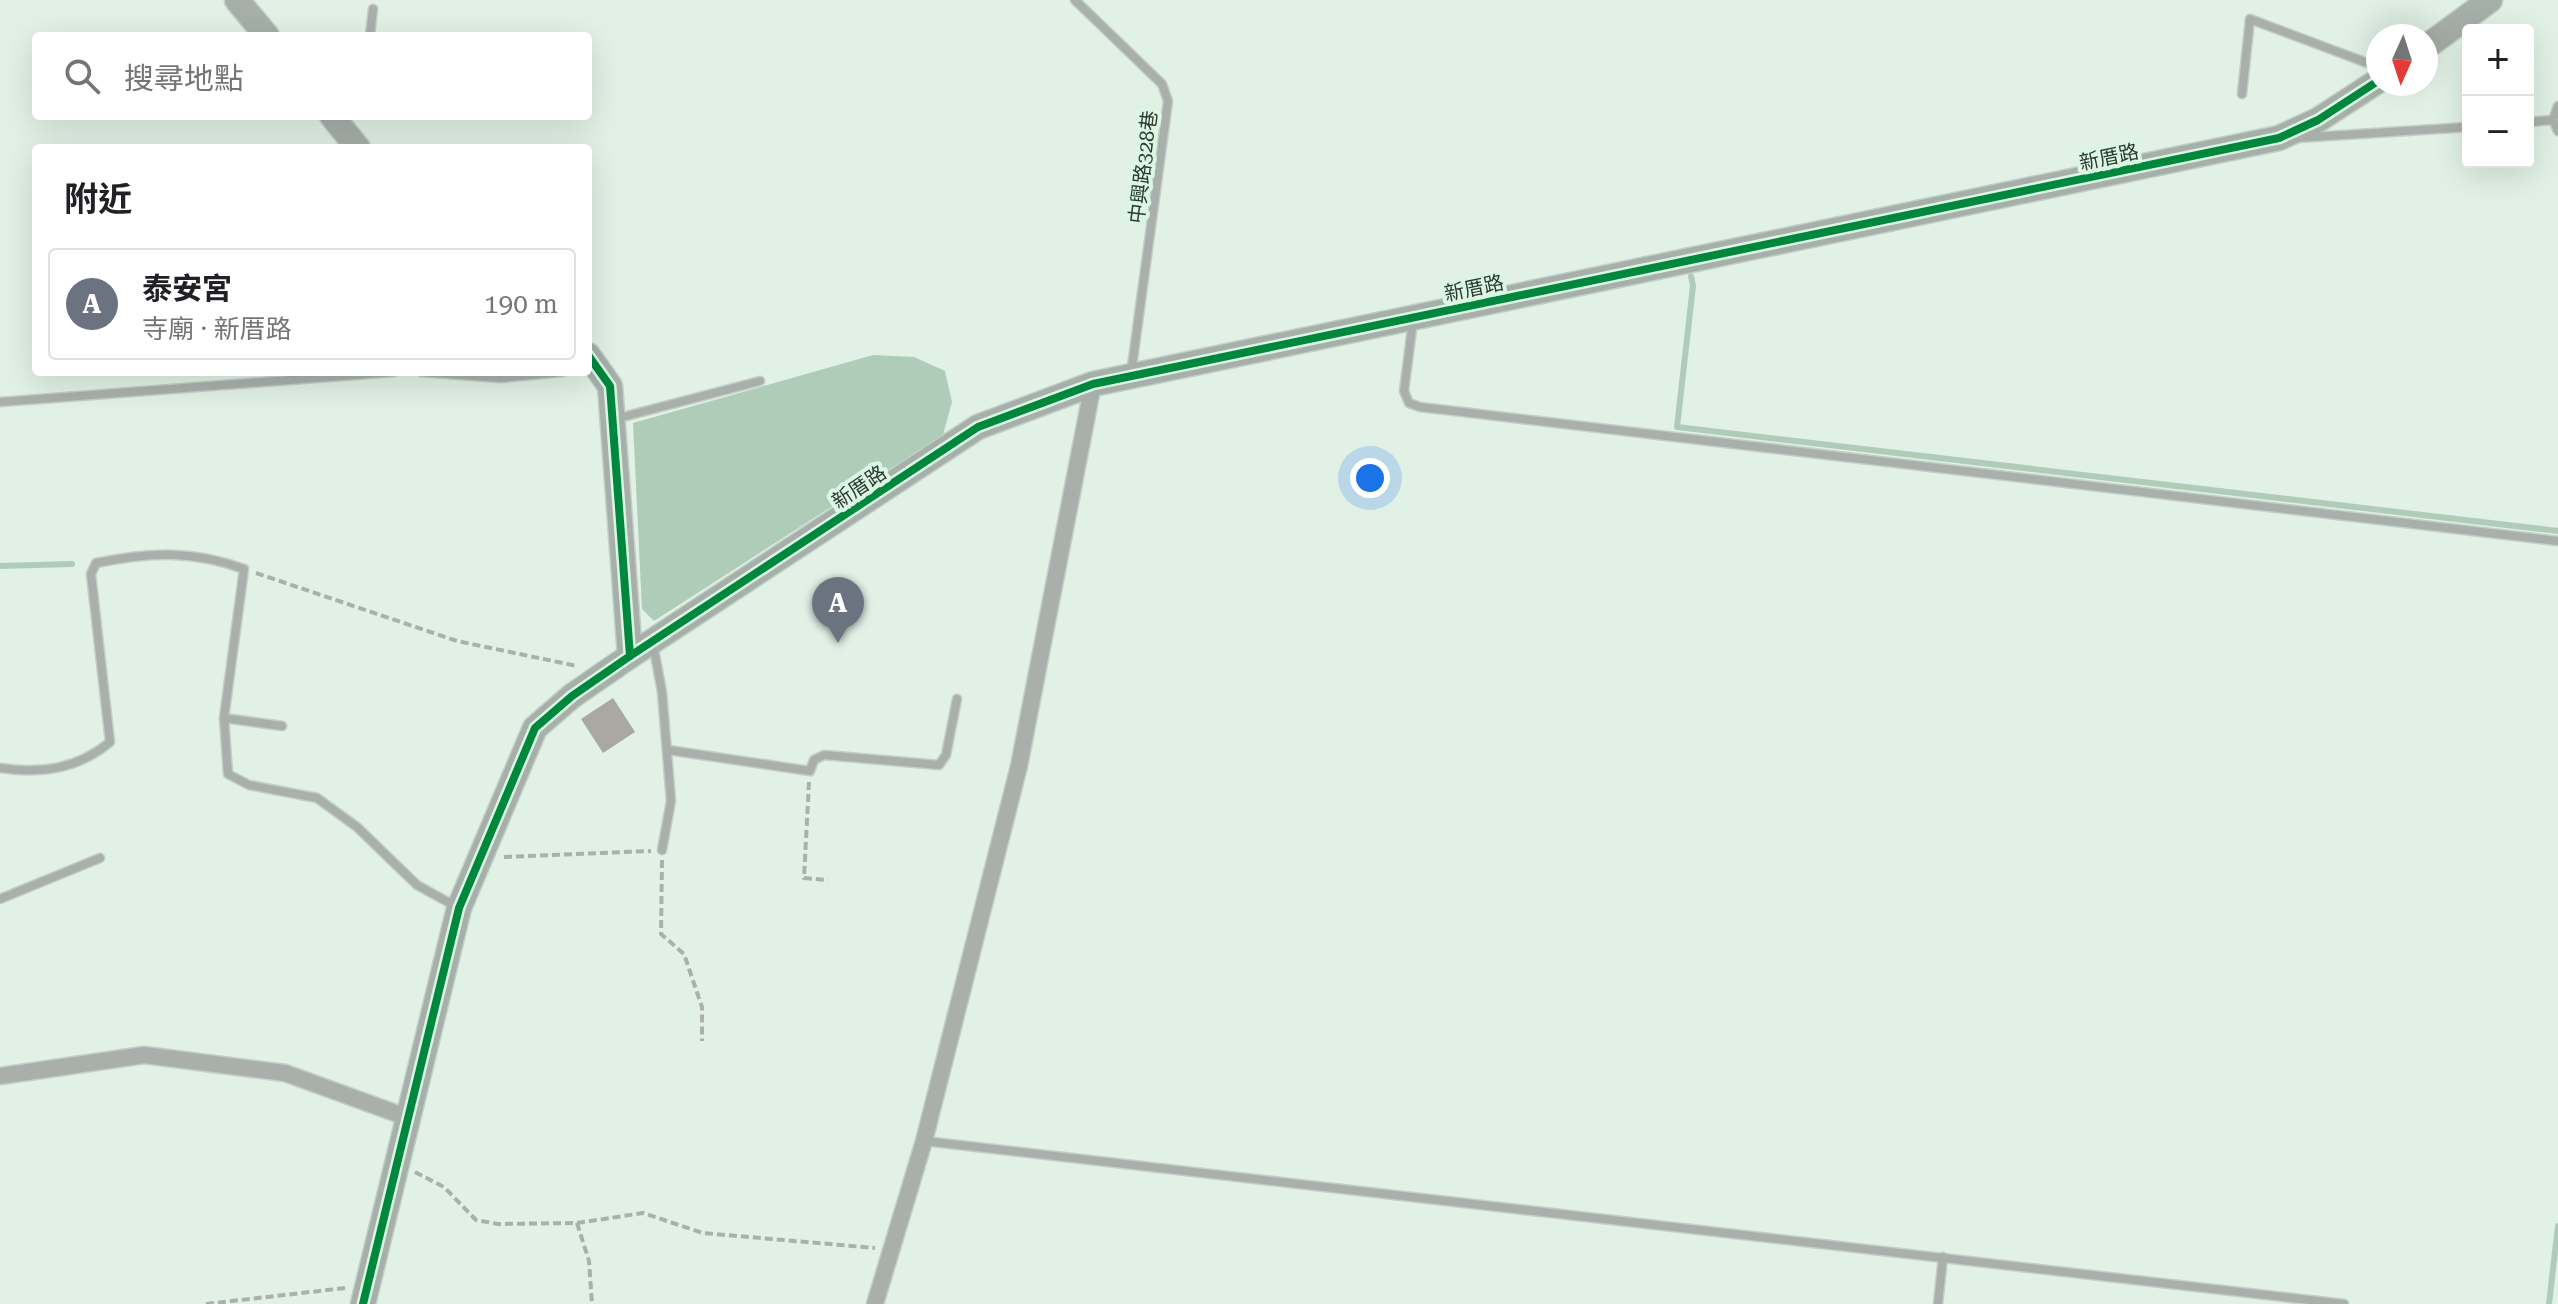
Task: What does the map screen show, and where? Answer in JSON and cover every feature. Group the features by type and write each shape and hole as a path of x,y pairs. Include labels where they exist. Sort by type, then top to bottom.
{"street":[{"path":"237,0 264,32"},
{"path":"2438,38 2490,0"},
{"name":"新厝路","path":"366,1295 459,908 535,728 607,670 653,643 978,427 1093,384 1131,375 2279,138 2318,120 2366,89"},
{"path":"340,120 355,144"},
{"path":"592,363 610,386 630,656"},
{"path":"875,1304 924,1141 1019,766 1093,384"},
{"path":"0,1076 144,1055 285,1073 409,1118"}],"lane":[{"name":"中興路328巷","path":"1075,0 1162,84 1168,101 1131,375"},
{"path":"370,32 373,9"},
{"path":"2242,94 2250,19 2366,62"},
{"path":"2558,106 2553,120 2558,131"},
{"path":"2534,122 2553,120"},
{"path":"2279,138 2462,127"},
{"path":"1413,317 1404,391 1409,403 1420,407 2558,541"},
{"path":"0,402 341,376"},
{"path":"474,376 521,376"},
{"path":"614,420 760,381"},
{"path":"0,768 55,770 93,756 110,742 91,574 96,563 186,552 244,569 224,718 228,774 249,785 317,798 357,827 417,885 459,908"},
{"path":"653,643 668,750 671,801 662,850"},
{"path":"668,750 810,771 814,760 824,755 939,765 946,755 957,699"},
{"path":"224,718 282,726"},
{"path":"0,899 100,858"},
{"path":"924,1141 2344,1304"},
{"path":"1938,1304 1943,1257"}],"path":[{"path":"244,569 457,641 607,670"},
{"path":"810,771 804,878 828,880"},
{"path":"478,858 662,850 661,934 684,954 702,1007 702,1041"},
{"path":"398,1164 444,1187 476,1220 498,1224 577,1223 643,1213 703,1233 894,1249"},
{"path":"577,1223 589,1261 592,1304"},
{"path":"206,1304 366,1295"}],"shaded area":[{"path":"873,355 914,357 945,371 952,402 943,435 654,621 642,609 633,423"}],"building":[{"path":"613,698 635,732 603,753 581,719"}],"waterway":[{"path":"1691,276 1693,286 1677,427 2558,531"},
{"path":"0,566 72,564"},
{"path":"2549,1304 2558,1226"}],"cycle path":[{"path":"630,656 978,427 1093,384 2279,138 2318,120 2366,89"},
{"path":"363,1304 459,908 535,728 572,696 630,656 610,386 592,361"}],"place":[{"name":"泰安宮","path":"838,643"}]}
